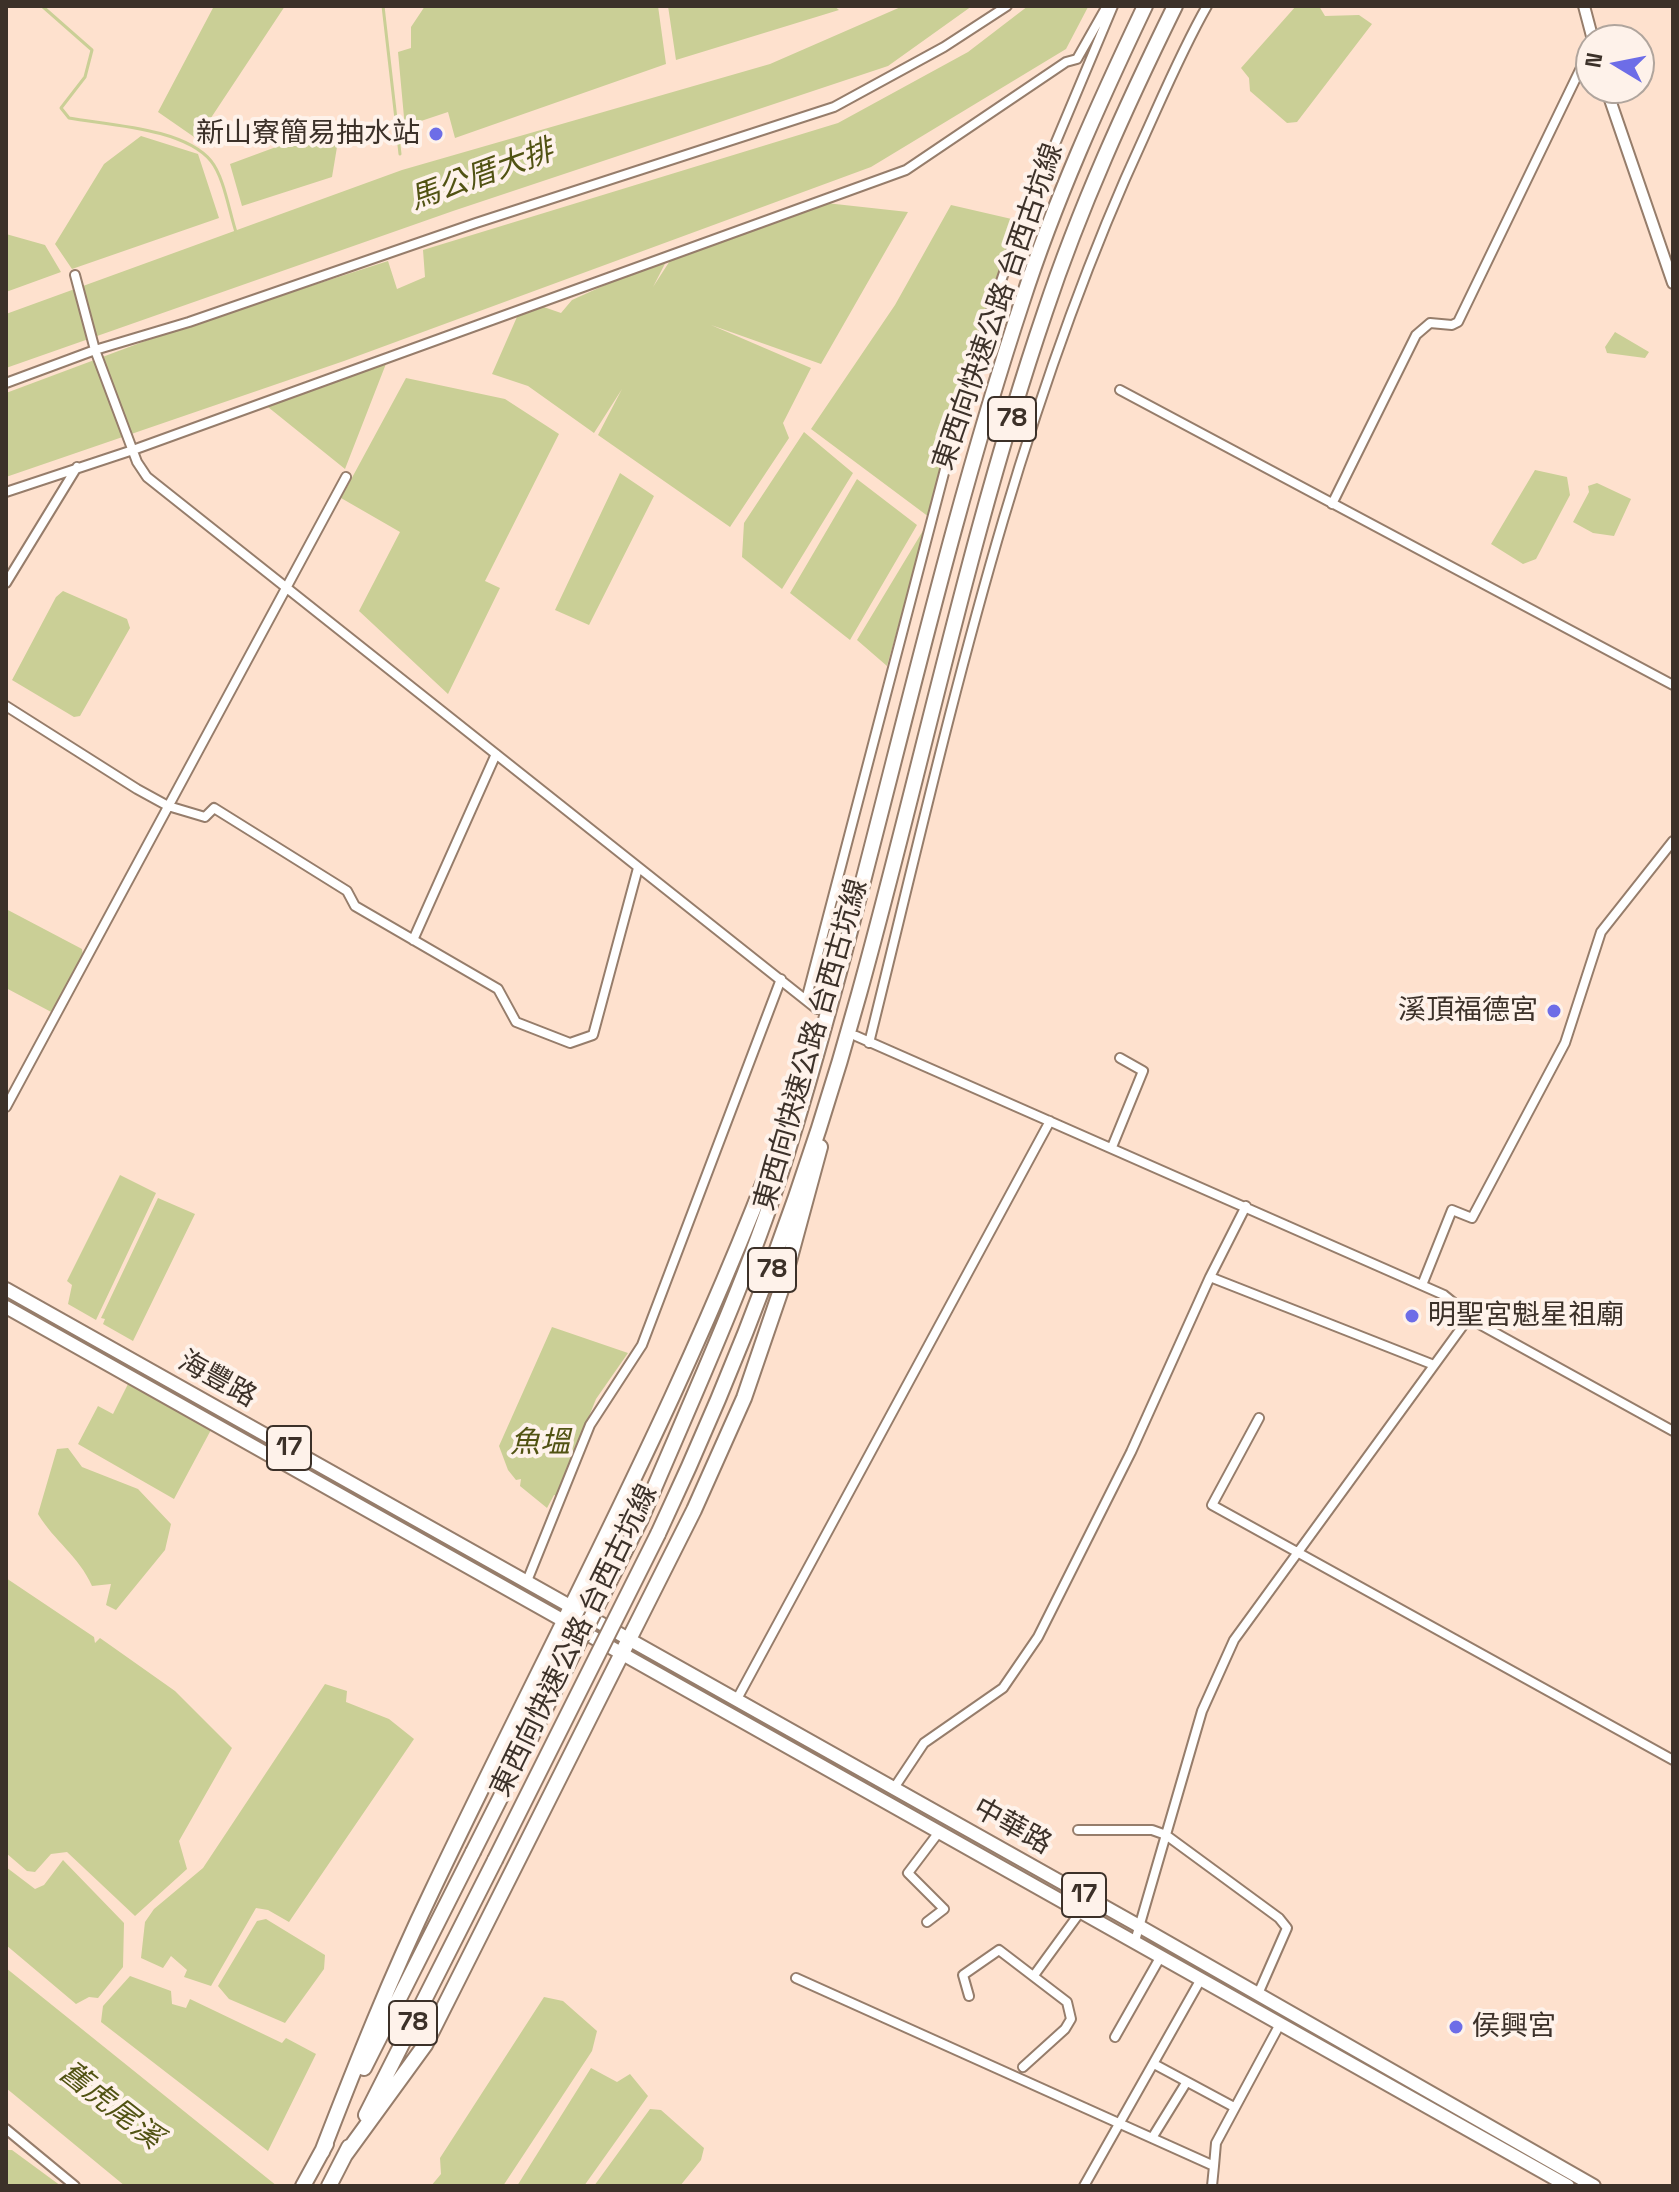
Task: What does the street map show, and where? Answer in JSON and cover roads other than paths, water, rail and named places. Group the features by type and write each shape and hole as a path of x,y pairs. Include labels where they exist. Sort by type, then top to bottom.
{"highway":[{"name":"東西向快速公路 台西古坑線","path":"306,2181 641,1519 737,1294 789,1148 872,846 960,505 1023,299 1089,123 1145,6"},
{"name":"東西向快速公路 台西古坑線","path":"329,2186 658,1534 713,1417 770,1275 859,996 982,519 1045,312 1123,111 1175,6"},
{"path":"322,2152 373,2021 425,1906 568,1614 712,1305 769,1171 832,993"},
{"path":"345,2155 425,2045 694,1510 744,1398 782,1287 859,996"}],"main road":[{"name":"海豐路","path":"6,1289 527,1581 568,1614"},
{"name":"海豐路","path":"6,1307 568,1614"},
{"name":"中華路","path":"568,1614 627,1639 737,1699 1594,2186"},
{"name":"中華路","path":"568,1614 620,1654 1568,2186"}],"street":[{"path":"6,383 95,350 189,322 476,223 834,107 944,47 1007,6"},
{"path":"6,492 133,450 906,170 1066,62 1077,59 1107,6"},
{"path":"806,1000 971,370 1016,237 1113,6"},
{"path":"869,1043 941,754 1038,403 1103,226 1207,6"},
{"path":"1332,504 1416,335 1430,323 1452,325 1458,322 1575,80"},
{"path":"1611,104 1673,283"},
{"path":"75,275 95,350 133,450 147,477 817,1009"},
{"path":"1120,390 1673,685"},
{"path":"6,583 78,466"},
{"path":"6,1107 346,477"},
{"path":"6,706 168,806 205,817 214,808 347,891 355,906 498,989 516,1022 570,1043 593,1035 638,868"},
{"path":"413,940 496,754"},
{"path":"1422,1285 1452,1210 1472,1218 1529,1116 1565,1043 1601,932 1673,841"},
{"path":"527,1581 590,1425 642,1345 781,979"},
{"path":"856,1036 1444,1295 1470,1316 1673,1431"},
{"path":"1112,1147 1143,1071 1120,1058"},
{"path":"737,1699 1050,1121"},
{"path":"894,1788 924,1743 1003,1688 1038,1637 1246,1206"},
{"path":"1210,1277 1434,1365"},
{"path":"1135,1941 1202,1711 1234,1640 1470,1316"},
{"path":"1259,1418 1212,1505 1673,1760"},
{"path":"1078,1830 1152,1830 1166,1835 1279,1918 1287,1928 1258,1994"},
{"path":"927,1922 944,1909 908,1873 939,1832"},
{"path":"1035,1974 1081,1911"},
{"path":"969,1996 963,1975 999,1950 1035,1974 1067,2002 1071,2019 1065,2029 1023,2067"},
{"path":"1115,2037 1161,1956"},
{"path":"796,1978 1214,2166"},
{"path":"1084,2186 1201,1979"},
{"path":"1212,2186 1216,2143 1280,2024"},
{"path":"1154,2064 1234,2107"},
{"path":"1152,2138 1186,2083"},
{"path":"6,2129 75,2186"}],"water":[{"path":"214,6 285,6 197,139 158,112"},
{"path":"425,6 658,6 666,64 455,138 448,112 418,122 418,131 406,139 398,52 411,48 411,27"},
{"path":"668,6 834,6 839,10 676,60"},
{"name":"馬公厝大排","path":"903,6 972,6 888,66 453,211 6,368 6,314 402,170 770,64"},
{"path":"1028,6 1088,7 1066,49 871,167 344,361 6,477 6,393 180,328 388,261 397,289 425,277 423,250 838,123 968,52"},
{"path":"1296,6 1319,6 1325,16 1359,15 1372,24 1297,122 1287,123 1250,91 1249,78 1241,68"},
{"path":"341,123 332,177 242,206 230,164"},
{"path":"141,136 198,154 219,218 72,269 55,244 104,164"},
{"path":"826,203 908,212 821,364 711,325 811,368 783,423 789,438 730,527 598,435 622,389 594,433 528,386 492,374 520,310 535,304 561,313 572,300 669,256 653,287 673,256"},
{"path":"951,205 1016,220 969,366 929,517 811,429 895,305"},
{"path":"6,234 45,245 61,272 6,292"},
{"path":"1615,332 1649,352 1645,358 1607,353 1605,347"},
{"path":"389,356 345,469 263,403"},
{"path":"406,378 505,399 559,434 485,581 500,588 448,694 359,611 400,532 341,498"},
{"path":"804,432 853,473 782,589 742,557 744,523"},
{"path":"1535,470 1567,477 1570,495 1536,559 1523,564 1491,544"},
{"path":"620,473 654,496 589,625 555,610"},
{"path":"857,479 917,525 850,640 790,593"},
{"path":"1597,483 1631,499 1614,536 1593,533 1573,522 1589,492 1588,486"},
{"path":"927,524 887,666 857,640"},
{"path":"63,591 127,619 130,628 80,716 74,717 12,680 56,597"},
{"path":"6,909 82,949 84,964 55,1014 6,988"},
{"path":"120,1175 156,1193 96,1320 68,1304 72,1285 67,1281"},
{"path":"158,1198 195,1214 133,1341 103,1324 105,1319 101,1318"},
{"name":"魚塭","path":"552,1327 628,1353 596,1399 557,1496 554,1495 547,1508 520,1486 521,1479 516,1480 508,1470 499,1446"},
{"path":"131,1378 164,1404 212,1428 174,1499 78,1444 98,1406 113,1414"},
{"path":"68,1448 82,1467 138,1489 171,1524 165,1550 116,1610 106,1605 111,1584 92,1586 87,1575 38,1514 57,1449"},
{"path":"6,1578 94,1637 95,1643 100,1638 175,1691 232,1748 179,1841 187,1869 135,1916 67,1852 51,1854 35,1872 27,1871 6,1853"},
{"path":"325,1684 347,1691 346,1702 389,1719 414,1739 289,1922 268,1910 256,1908 211,1986 184,1977 187,1970 171,1956 163,1968 141,1958 145,1922 154,1909 203,1868"},
{"path":"63,1860 124,1923 123,1967 98,1998 89,1997 76,2004 6,1945 6,1867 35,1889 44,1885"},
{"path":"266,1919 325,1955 324,1969 285,2023 229,1999 218,1986 257,1921"},
{"name":"舊虎尾溪","path":"6,1968 277,2186 125,2186 6,2088"},
{"path":"130,1976 171,1991 172,2004 186,2008 190,1999 282,2043 286,2038 316,2054 268,2151 101,2022 103,2006"},
{"path":"544,1997 563,2001 597,2031 592,2051 503,2186 431,2186 441,2174 440,2158"},
{"path":"591,2068 617,2082 630,2074 648,2096 584,2186 517,2186"},
{"path":"650,2109 661,2110 704,2148 701,2160 680,2186 594,2186"},
{"path":"6,2150 12,2150 61,2186 6,2186"}],"waterway":[{"path":"42,6 92,50 85,77 61,108 69,118 144,130 183,141 199,150 216,168 236,232"},
{"path":"383,6 400,154"}],"place":[{"name":"新山寮簡易抽水站","path":"436,134"},
{"name":"溪頂福德宮","path":"1554,1011"},
{"name":"明聖宮魁星祖廟","path":"1412,1316"},
{"name":"侯興宮","path":"1456,2027"}]}
